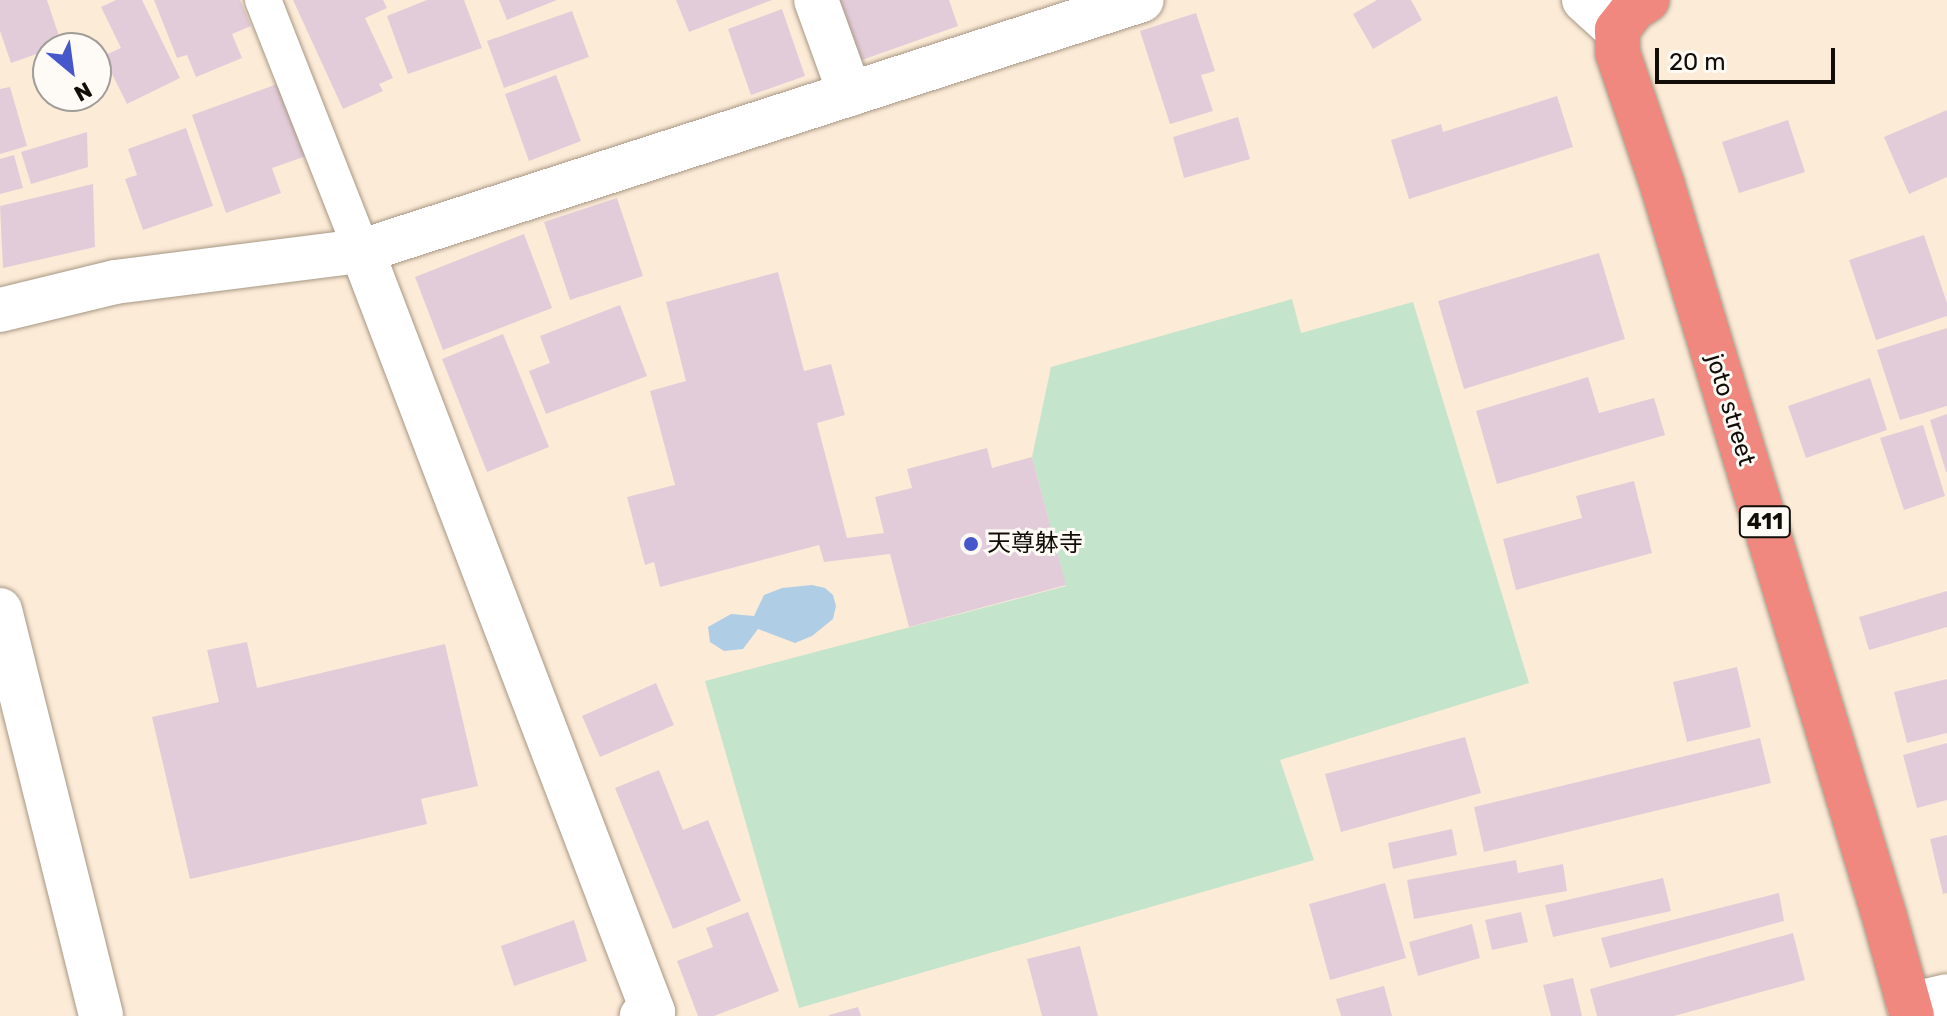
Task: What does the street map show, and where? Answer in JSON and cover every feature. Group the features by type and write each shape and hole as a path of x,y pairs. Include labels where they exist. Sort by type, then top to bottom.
{"highway":[{"name":"joto street","path":"1632,15 1624,77 1671,215 1923,1006"}],"street":[{"path":"816,0 850,94"},
{"path":"0,310 115,282 362,251 1142,0"},
{"path":"1584,0 1632,15"},
{"path":"362,251 653,1012 642,1016"},
{"path":"0,610 101,1016"}],"lane":[{"path":"263,0 362,251"}],"green space":[{"path":"1292,299 1301,333 1413,302 1529,683 1280,760 1314,860 799,1008 705,681 1066,586 1032,457 1051,367"}],"water":[{"path":"812,585 825,588 833,595 836,606 833,619 812,636 795,643 758,629 743,649 724,651 710,642 708,627 731,614 754,616 764,595 782,588"}],"building":[{"path":"0,0 47,0 58,32 32,32 32,56 11,63 0,31"},
{"path":"116,0 142,0 180,78 127,104 112,74 112,52 121,48 101,7"},
{"path":"154,0 240,0 251,26 232,34 242,58 196,77 187,55 177,58"},
{"path":"293,0 383,0 387,8 365,18 393,78 379,84 383,91 343,109"},
{"path":"427,0 464,0 482,48 408,74 387,16"},
{"path":"499,0 557,0 507,20"},
{"path":"676,0 772,0 689,32"},
{"path":"838,0 949,0 958,26 859,61"},
{"path":"1377,0 1411,0 1422,20 1373,49 1353,14"},
{"path":"782,9 805,76 751,95 728,29"},
{"path":"572,11 589,57 504,88 487,41"},
{"path":"1196,13 1215,71 1201,75 1213,111 1170,124 1140,31"},
{"path":"556,75 581,141 529,161 505,94"},
{"path":"280,83 306,156 272,168 281,193 226,213 192,115"},
{"path":"10,87 27,146 0,154 0,89"},
{"path":"1557,96 1573,147 1409,199 1391,140 1441,124 1443,132"},
{"path":"1947,110 1947,177 1909,194 1884,137"},
{"path":"1238,117 1250,159 1184,178 1173,137"},
{"path":"1788,120 1805,172 1739,193 1722,142"},
{"path":"186,128 213,206 143,230 125,179 137,175 128,149"},
{"path":"87,132 88,167 31,184 21,152"},
{"path":"14,155 23,188 0,194 0,159"},
{"path":"93,184 95,247 3,268 0,206"},
{"path":"617,198 643,276 570,300 544,222"},
{"path":"524,234 552,308 443,350 415,277"},
{"path":"1924,235 1947,303 1947,316 1876,340 1849,260"},
{"path":"1599,253 1625,339 1464,389 1438,301"},
{"path":"778,272 804,371 831,364 845,415 817,423 847,538 884,533 875,497 912,488 907,469 987,448 992,468 1032,457 1066,585 909,627 890,554 824,562 819,545 660,587 654,562 645,565 627,497 675,485 650,391 686,381 666,302"},
{"path":"620,305 647,376 546,414 529,371 550,363 540,336"},
{"path":"1947,328 1947,406 1900,420 1877,350"},
{"path":"503,334 549,447 487,472 442,359"},
{"path":"1588,377 1599,413 1654,398 1665,435 1497,484 1476,411"},
{"path":"1870,378 1887,430 1806,458 1788,406"},
{"path":"1947,414 1947,472 1946,472 1930,420"},
{"path":"1923,425 1945,496 1904,510 1880,438"},
{"path":"1634,481 1652,553 1516,590 1503,539 1582,518 1576,496"},
{"path":"1947,591 1947,627 1869,650 1859,617"},
{"path":"247,642 257,688 445,644 478,786 421,799 427,824 190,879 152,717 219,702 207,650"},
{"path":"1737,667 1751,727 1687,742 1673,682"},
{"path":"1947,679 1947,733 1907,743 1894,692"},
{"path":"656,683 674,725 600,757 582,716"},
{"path":"1465,737 1481,793 1341,832 1325,774"},
{"path":"1760,738 1771,783 1484,852 1474,807"},
{"path":"1947,743 1947,800 1917,808 1903,755"},
{"path":"659,770 683,830 708,820 741,901 673,929 615,788"},
{"path":"1452,829 1457,855 1393,869 1388,843"},
{"path":"1947,835 1947,893 1943,894 1930,839"},
{"path":"1516,860 1518,873 1563,864 1567,891 1414,919 1407,880"},
{"path":"1663,878 1671,911 1553,937 1545,905"},
{"path":"1385,883 1406,958 1330,980 1309,904"},
{"path":"1779,893 1784,921 1610,968 1601,938"},
{"path":"748,912 779,991 714,1016 698,1016 677,961 713,947 706,928"},
{"path":"1521,912 1528,942 1492,950 1485,920"},
{"path":"574,920 587,961 514,986 501,946"},
{"path":"1472,924 1480,958 1418,976 1409,942"},
{"path":"1793,933 1805,980 1674,1016 1597,1016 1590,989"},
{"path":"1080,946 1098,1016 1042,1016 1027,959"},
{"path":"1573,978 1582,1016 1551,1016 1543,985"},
{"path":"1384,986 1392,1016 1341,1016 1336,999"},
{"path":"858,1007 861,1016 829,1016 829,1015"}],"place":[{"name":"天尊躰寺","path":"971,544"}]}
